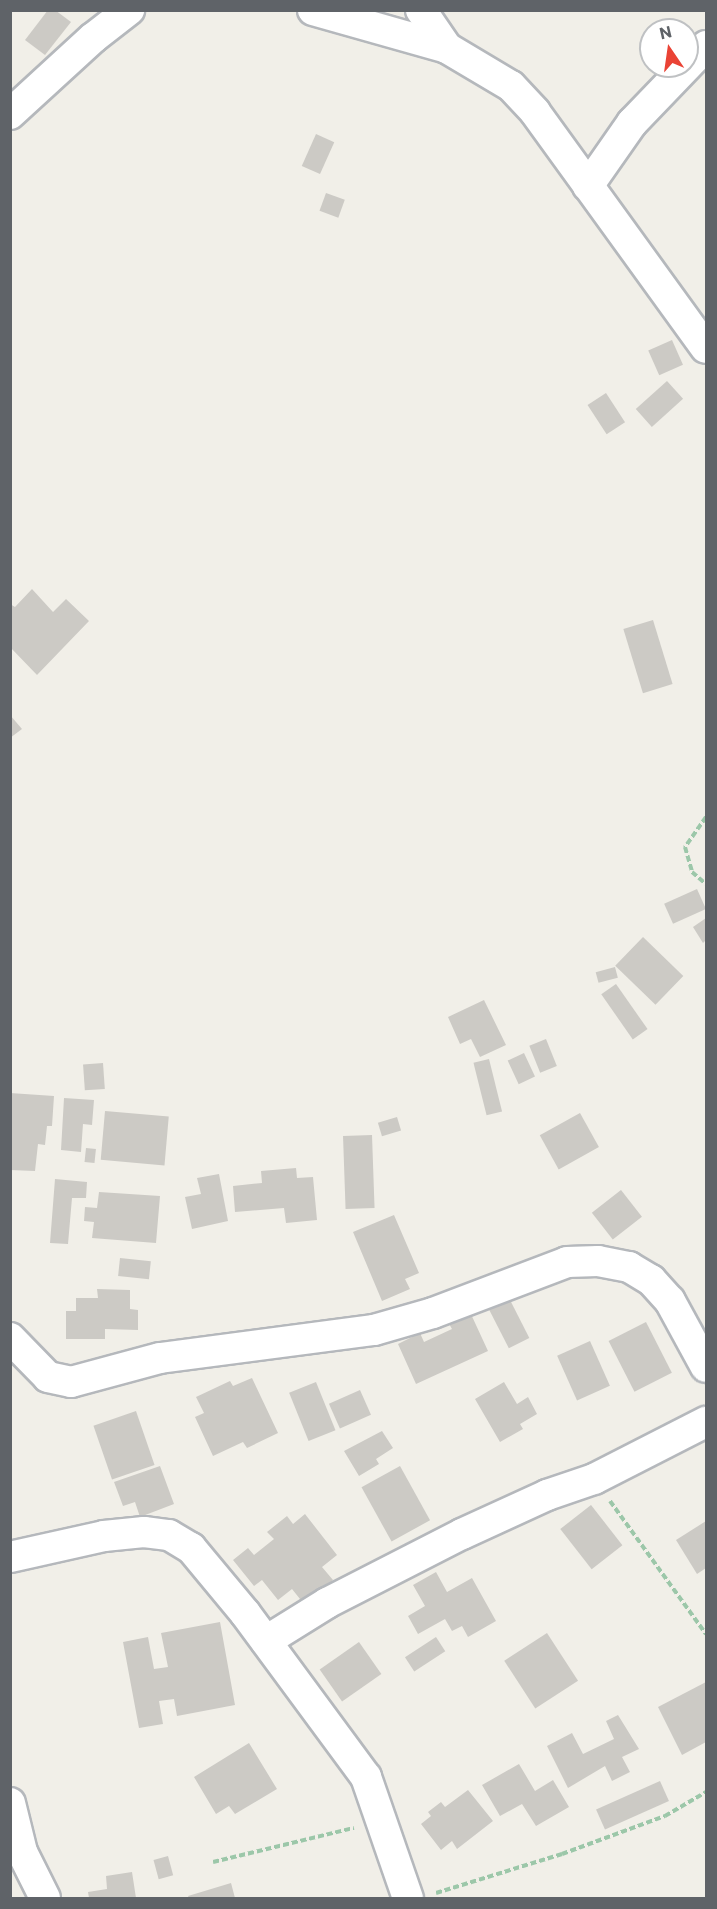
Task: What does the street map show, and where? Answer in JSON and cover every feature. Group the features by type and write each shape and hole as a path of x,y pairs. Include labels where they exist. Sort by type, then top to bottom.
{"street":[{"path":"10,114 93,38 129,10"},
{"path":"313,10 447,48 511,86 535,112 706,348"},
{"path":"421,10 447,48"},
{"path":"588,186 632,123 706,46"},
{"path":"10,1338 48,1377 71,1382 160,1358 374,1330 433,1313 567,1262 598,1262 629,1267 651,1280 670,1301 706,1367"},
{"path":"266,1641 327,1603 462,1534 547,1495 594,1479 706,1422"},
{"path":"10,1557 104,1536 144,1532 169,1535 191,1548 266,1641 353,1757 366,1777 381,1822 418,1897"},
{"path":"10,1803 22,1852 45,1899"}],"path":[{"path":"706,817 685,847 692,872 706,884"},
{"path":"594,1479 706,1634"},
{"path":"418,1897 562,1854 665,1816 706,1792"},
{"path":"213,1862 381,1822"}],"building":[{"path":"48,10 55,10 71,22 45,55 25,40"},
{"path":"316,134 334,142 320,174 302,166"},
{"path":"326,193 345,200 338,218 320,211"},
{"path":"672,340 683,365 659,375 648,351"},
{"path":"667,381 683,399 652,427 636,409"},
{"path":"606,393 625,422 607,434 588,405"},
{"path":"32,589 53,612 66,599 89,621 37,675 10,647 10,604 15,607"},
{"path":"653,620 673,684 643,693 623,629"},
{"path":"10,715 22,729 10,738"},
{"path":"697,889 706,909 673,924 664,904"},
{"path":"706,918 706,940 703,943 693,927"},
{"path":"643,937 683,976 655,1005 615,966"},
{"path":"615,967 618,978 599,983 596,972"},
{"path":"616,984 648,1029 633,1039 601,994"},
{"path":"484,1000 506,1045 480,1057 471,1039 460,1044 448,1017"},
{"path":"546,1039 557,1066 540,1073 529,1046"},
{"path":"524,1053 535,1077 519,1084 508,1061"},
{"path":"489,1059 502,1111 487,1115 473,1063"},
{"path":"103,1063 105,1089 85,1090 83,1064"},
{"path":"10,1093 54,1096 52,1126 47,1126 45,1145 38,1144 35,1171 10,1170"},
{"path":"64,1098 94,1100 92,1125 83,1124 81,1152 61,1150"},
{"path":"105,1111 169,1117 164,1165 101,1160"},
{"path":"580,1113 599,1147 559,1169 540,1135"},
{"path":"397,1117 401,1130 382,1136 378,1123"},
{"path":"372,1135 375,1208 346,1209 343,1136"},
{"path":"86,1148 96,1149 94,1163 85,1162"},
{"path":"296,1168 297,1178 313,1177 317,1220 286,1223 284,1208 235,1212 233,1186 262,1183 261,1171"},
{"path":"219,1174 228,1221 192,1229 185,1197 201,1194 197,1178"},
{"path":"55,1179 87,1182 86,1198 72,1198 68,1244 50,1243"},
{"path":"621,1190 642,1217 613,1240 592,1213"},
{"path":"99,1192 160,1196 156,1243 92,1238 94,1222 84,1221 85,1207 97,1208"},
{"path":"394,1215 419,1273 405,1279 410,1289 382,1301 353,1232"},
{"path":"120,1258 151,1261 149,1279 118,1276"},
{"path":"97,1289 130,1290 130,1309 138,1310 138,1330 105,1329 105,1339 66,1339 66,1311 76,1311 76,1298 98,1298"},
{"path":"508,1296 529,1338 509,1348 488,1306"},
{"path":"470,1312 488,1351 416,1384 398,1344 420,1333 424,1342 452,1329 448,1322"},
{"path":"646,1322 672,1373 634,1392 609,1341"},
{"path":"590,1341 610,1386 577,1400 557,1356"},
{"path":"252,1378 278,1433 247,1448 243,1442 213,1456 195,1417 204,1413 196,1397 230,1381 233,1386"},
{"path":"316,1382 335,1430 309,1441 289,1393"},
{"path":"504,1382 517,1404 528,1397 537,1414 520,1424 523,1429 500,1442 475,1399"},
{"path":"360,1390 371,1415 340,1428 329,1404"},
{"path":"136,1411 155,1465 112,1480 93,1426"},
{"path":"382,1431 393,1448 376,1459 379,1464 359,1476 344,1451"},
{"path":"160,1466 174,1504 140,1517 135,1502 123,1506 114,1482"},
{"path":"400,1466 430,1520 392,1542 362,1487"},
{"path":"591,1505 622,1545 592,1569 560,1529"},
{"path":"305,1514 337,1555 322,1567 333,1580 304,1604 292,1589 278,1600 262,1580 254,1586 233,1560 248,1548 254,1555 274,1539 267,1532 287,1516 293,1524"},
{"path":"706,1521 706,1568 697,1574 676,1540"},
{"path":"436,1572 447,1592 472,1578 496,1621 468,1637 462,1626 452,1631 445,1619 418,1634 408,1616 425,1606 413,1585"},
{"path":"220,1622 235,1705 177,1716 174,1699 159,1701 163,1724 139,1728 123,1642 148,1637 154,1669 168,1667 161,1633"},
{"path":"547,1633 578,1681 535,1709 504,1661"},
{"path":"436,1637 445,1651 414,1671 405,1657"},
{"path":"359,1642 381,1674 342,1701 320,1670"},
{"path":"706,1682 706,1742 682,1755 658,1707"},
{"path":"618,1715 639,1749 622,1757 630,1772 612,1781 605,1766 568,1788 547,1746 572,1733 583,1754 614,1739 606,1721"},
{"path":"249,1743 277,1789 235,1814 229,1806 216,1814 194,1777"},
{"path":"519,1764 535,1791 553,1780 569,1807 536,1826 522,1804 500,1816 482,1785"},
{"path":"660,1781 669,1801 605,1830 596,1809"},
{"path":"468,1790 493,1821 457,1849 452,1841 441,1850 421,1824 431,1816 428,1812 441,1802 445,1807"},
{"path":"168,1856 173,1875 159,1879 154,1860"},
{"path":"132,1872 136,1898 89,1898 88,1892 107,1889 106,1876"},
{"path":"231,1883 235,1898 189,1898 188,1896"}]}
